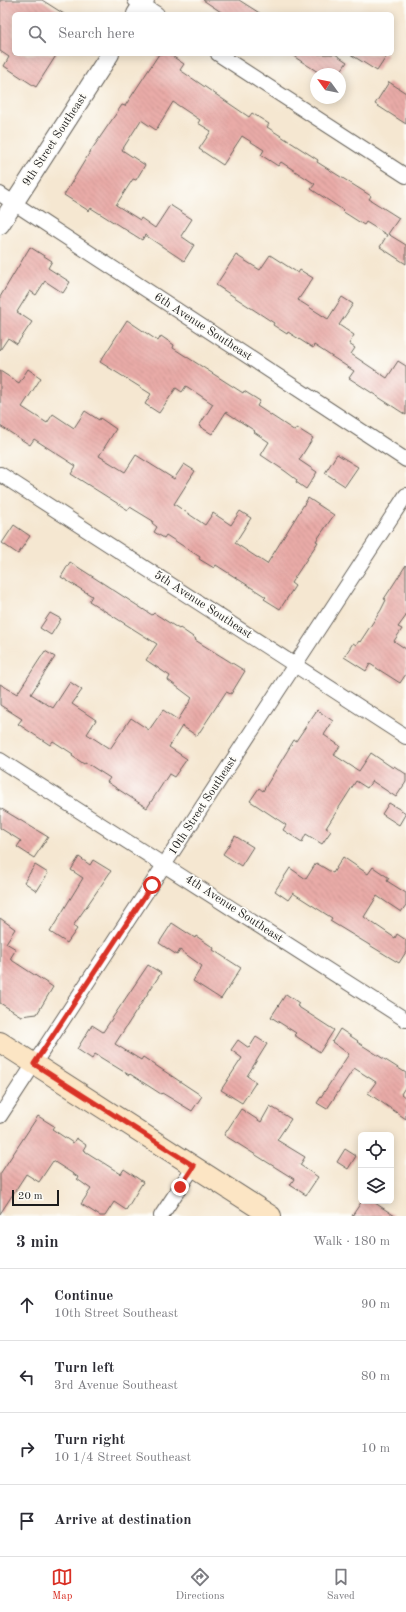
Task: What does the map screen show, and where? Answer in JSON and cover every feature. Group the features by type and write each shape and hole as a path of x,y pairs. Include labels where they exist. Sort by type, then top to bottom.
{"main road":[{"path":"0,1042 271,1216"}],"street":[{"name":"9th Street Southeast","path":"0,225 7,199 109,56"},
{"path":"221,56 406,176"},
{"name":"6th Avenue Southeast","path":"7,199 406,460"},
{"name":"5th Avenue Southeast","path":"0,474 406,737"},
{"name":"10th Street Southeast","path":"0,1116 406,495"},
{"name":"4th Avenue Southeast","path":"0,760 165,864 406,1020"},
{"path":"160,1216 194,1166"}],"building":[{"path":"0,0 42,0 61,12 12,12 12,56 56,56 36,87 4,66 9,57 0,51"},
{"path":"203,0 239,0 258,12 221,12"},
{"path":"158,56 172,56 184,64 180,70 249,117 252,113 269,124 267,127 318,160 317,162 371,196 369,199 399,218 388,234 406,245 406,264 380,247 387,235 366,222 364,225 342,211 343,210 311,189 315,184 281,162 278,166 261,155 264,150 242,136 223,165 199,149 211,131 198,123 200,120 173,102 156,130 141,120 122,150 145,165 136,180 133,179 116,205 140,220 141,218 155,228 170,205 192,219 181,236 194,245 184,261 145,235 142,240 91,208 89,211 64,195 90,152 122,105 125,106"},
{"path":"293,56 338,56 347,62 343,68 312,68"},
{"path":"353,56 387,56 377,71"},
{"path":"389,82 406,93 406,124 375,104"},
{"path":"30,247 52,261 48,268 70,282 63,293 45,281 36,295 30,291 17,312 32,322 17,344 8,338 0,350 0,297"},
{"path":"236,255 260,270 270,255 298,273 300,270 313,278 298,300 328,319 342,297 353,304 339,325 354,335 349,344 355,348 351,354 387,378 398,361 406,366 406,415 349,378 354,371 314,345 313,348 288,332 287,334 273,325 274,323 216,285"},
{"path":"127,320 158,341 161,336 174,345 173,348 243,393 244,391 260,401 257,406 295,431 297,428 313,438 299,460 317,472 306,489 296,482 297,480 261,455 269,442 226,412 212,434 199,426 213,404 186,386 182,392 176,388 159,413 145,404 151,394 100,362"},
{"path":"28,369 41,378 22,407 47,423 53,414 74,428 85,411 99,420 100,418 116,429 99,456 125,472 136,455 174,479 184,464 195,471 174,504 205,525 213,513 231,525 240,511 251,518 235,543 267,564 308,498 334,515 316,541 318,542 291,583 295,586 280,609 264,599 266,597 216,565 214,568 166,535 164,538 154,532 157,527 152,523 153,521 130,507 128,510 71,474 76,466 34,439 30,445 0,426 0,371 19,383"},
{"path":"337,454 358,467 345,486 325,473"},
{"path":"14,525 30,536 18,554 2,543"},
{"path":"70,562 152,615 154,613 179,629 180,628 196,639 195,640 245,671 231,694 226,692 197,736 182,726 169,747 187,759 174,777 169,774 147,808 107,782 110,778 85,762 84,764 72,756 73,754 53,741 50,745 18,724 22,719 0,705 0,684 17,694 45,651 55,657 31,694 53,708 70,682 82,690 72,704 96,720 87,734 110,749 131,718 149,730 163,710 178,720 192,698 168,680 170,676 146,660 157,644 89,601 92,596 61,577"},
{"path":"406,565 406,616 398,627 402,629 394,641 406,649 406,674 400,683 370,664 366,671 344,657 353,643 356,645 359,641 360,642 381,610 386,600 384,599"},
{"path":"50,613 61,619 51,635 40,628"},
{"path":"317,710 333,721 324,735 340,746 334,755 359,771 371,753 393,768 394,766 406,774 406,782 396,797 372,781 367,788 356,781 326,828 331,831 322,844 306,834 302,842 283,830 286,825 250,801 259,788 263,791 294,740 296,741"},
{"path":"389,803 406,813 399,825 382,814"},
{"path":"0,808 48,837 34,858 17,847 21,841 0,828"},
{"path":"235,836 253,847 241,866 223,854"},
{"path":"79,857 90,865 93,860 111,871 73,926 77,929 67,943 50,932 83,878 71,870"},
{"path":"343,857 368,874 373,867 389,878 387,881 406,893 406,905 401,912 377,896 364,917 395,938 397,934 406,940 406,952 399,963 330,921 332,918 293,893 288,900 275,891 290,868 306,879 316,863 333,873"},
{"path":"35,865 48,873 37,891 24,882"},
{"path":"0,918 15,929 6,943 16,949 10,959 53,987 37,1014 21,1016 0,1003"},
{"path":"172,923 195,938 196,936 214,948 213,950 241,968 221,999 193,981 202,966 180,950 177,955 159,943"},
{"path":"148,965 161,973 115,1044 141,1060 143,1057 202,1096 192,1111 95,1054 92,1059 77,1049 92,1025 103,1032"},
{"path":"286,994 299,1003 297,1006 334,1030 320,1052 294,1035 296,1033 271,1017"},
{"path":"340,1029 358,1041 357,1042 406,1073 406,1086 401,1094 406,1098 406,1119 368,1093 376,1082 354,1068 327,1109 317,1103 349,1054 332,1042"},
{"path":"256,1037 267,1044 247,1076 256,1082 242,1103 221,1090 242,1058 231,1050 238,1040 249,1048"},
{"path":"270,1106 291,1119 277,1140 305,1157 300,1165 318,1177 306,1195 290,1185 294,1179 224,1135 241,1109 261,1122"},
{"path":"38,1116 54,1126 52,1129 73,1143 76,1138 86,1145 83,1150 121,1174 124,1169 143,1182 126,1210 114,1202 105,1216 100,1216 81,1204 91,1189 77,1179 78,1177 53,1161 39,1182 26,1174 0,1214 0,1174"},
{"path":"345,1149 356,1156 348,1169 337,1162"},
{"path":"360,1204 377,1204 395,1216 352,1216"}],"route":[{"path":"152,885 34,1064 194,1166 180,1187"}]}
